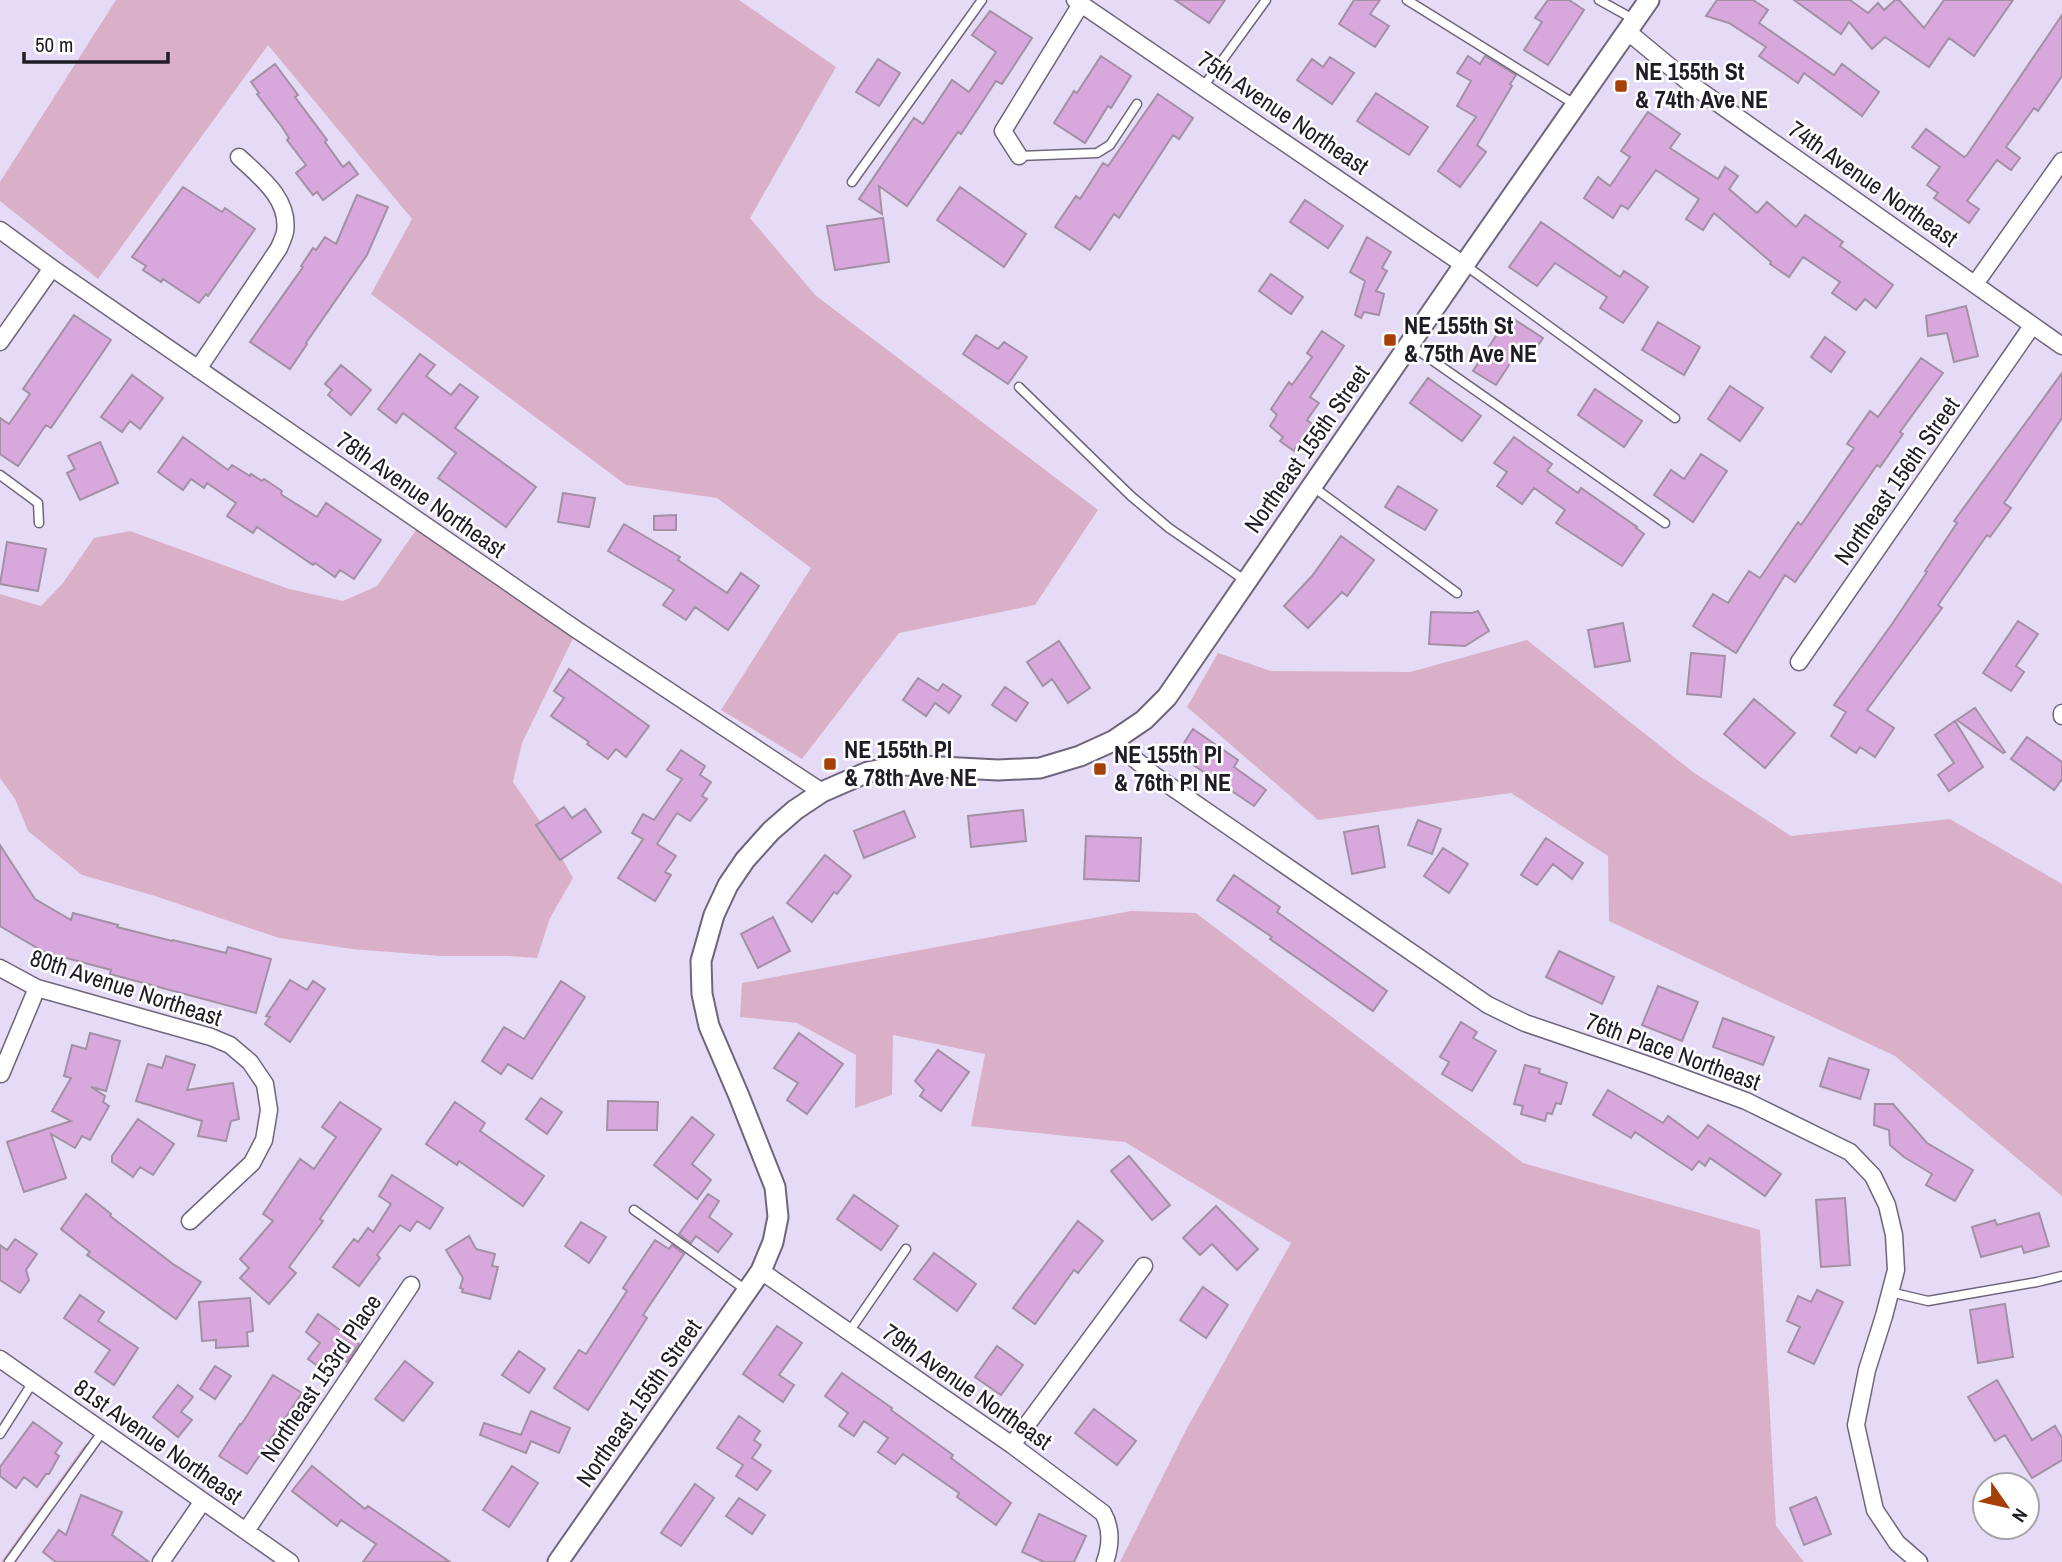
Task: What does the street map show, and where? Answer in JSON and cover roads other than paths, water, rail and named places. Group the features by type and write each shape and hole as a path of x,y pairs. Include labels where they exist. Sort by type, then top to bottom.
{"street":[{"name":"Northeast 155th Street","path":"558,1562 761,1271 773,1242 778,1217 775,1187 709,1026 702,994 701,961 714,915 728,885 745,860 771,831 795,810 822,792 868,772 903,765 998,770 1040,768 1113,741 1144,720 1167,697 1649,0"},
{"name":"75th Avenue Northeast","path":"1078,2 1464,265"},
{"path":"1019,156 1003,131 1078,2"},
{"name":"74th Avenue Northeast","path":"1631,25 1692,85 2062,346"},
{"path":"198,369 279,248 285,231 284,214 277,195 239,158"},
{"path":"1975,284 2062,161"},
{"name":"78th Avenue Northeast","path":"0,230 51,268 578,630 822,792"},
{"path":"0,342 51,268"},
{"name":"Northeast 156th Street","path":"1799,662 2032,326"},
{"name":"76th Place Northeast","path":"1113,741 1154,775 1488,1005 1525,1023 1746,1101 1850,1152 1873,1177 1887,1205 1894,1235 1896,1270 1867,1370 1856,1425 1875,1510 1897,1543 1919,1562"},
{"name":"80th Avenue Northeast","path":"0,968 37,988 211,1037 230,1045 250,1062 265,1084 269,1110 264,1140 252,1163 190,1221"},
{"path":"1,1074 37,988"},
{"path":"1013,1445 1144,1266"},
{"name":"79th Avenue Northeast","path":"761,1271 1013,1445 1103,1513 1109,1522 1110,1533 1105,1562"},
{"name":"Northeast 153rd Place","path":"246,1531 411,1285"},
{"name":"81st Avenue Northeast","path":"0,1359 290,1562"},
{"path":"161,1562 203,1501"}],"lane":[{"path":"852,182 982,0"},
{"path":"1203,87 1266,0"},
{"path":"1407,0 1576,105"},
{"path":"1599,0 1631,25"},
{"path":"1019,156 1097,153 1110,145 1137,104"},
{"path":"1464,265 1675,418"},
{"path":"1409,344 1665,523"},
{"path":"1019,387 1131,496 1169,528 1247,581"},
{"path":"0,475 38,502 39,523"},
{"path":"1312,486 1457,593"},
{"path":"634,1210 747,1291"},
{"path":"849,1332 906,1248"},
{"path":"1890,1292 1928,1301 2062,1276"},
{"path":"0,1434 33,1382"},
{"path":"9,1562 103,1432"}],"place":[{"name":"NE 155th St & 74th Ave NE","path":"1621,86"},
{"name":"NE 155th St & 75th Ave NE","path":"1390,340"},
{"name":"NE 155th Pl & 78th Ave NE","path":"830,764"},
{"name":"NE 155th Pl & 76th Pl NE","path":"1100,769"}]}
